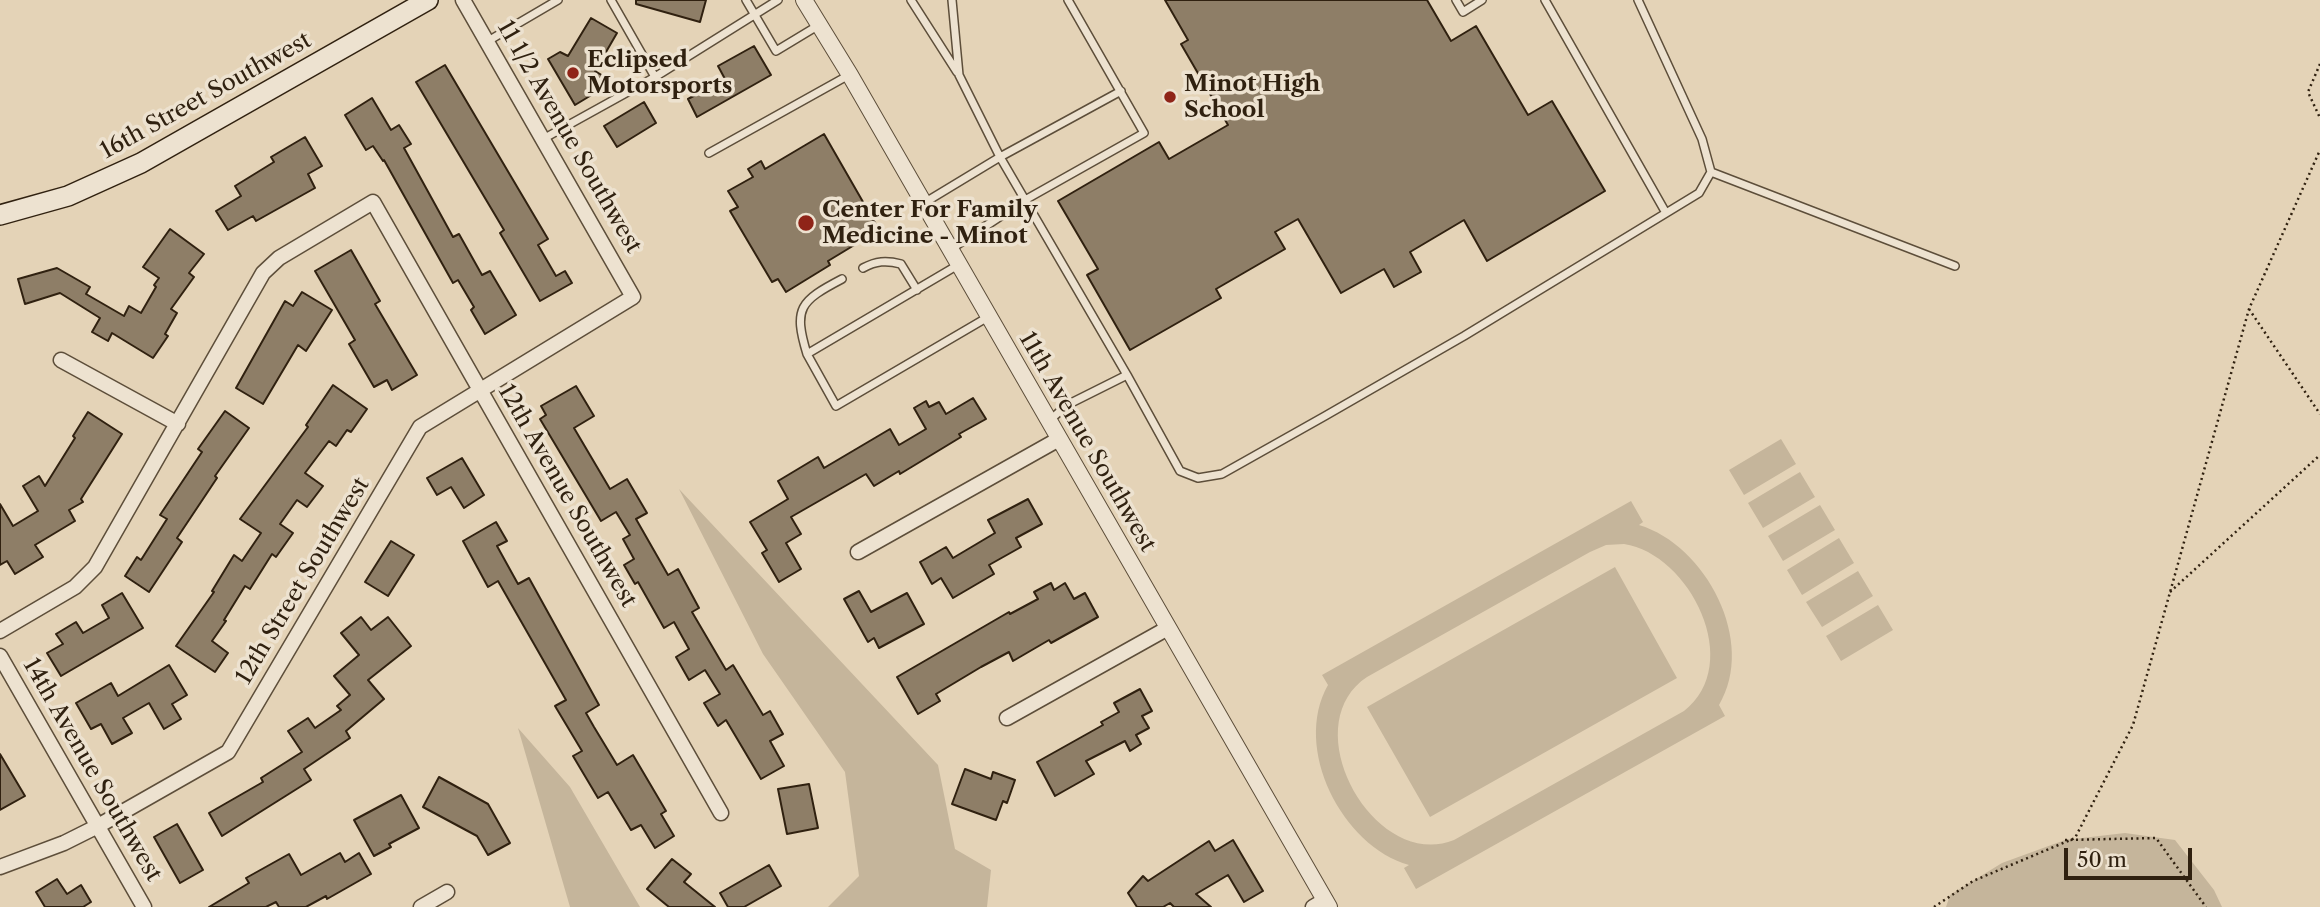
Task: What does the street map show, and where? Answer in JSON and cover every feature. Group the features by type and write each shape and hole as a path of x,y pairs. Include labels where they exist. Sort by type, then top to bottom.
{"main road":[{"name":"16th Street Southwest","path":"0,215 68,196 141,163 428,0"}],"street":[{"name":"11 1/2 Avenue Southwest","path":"463,0 633,297"},
{"name":"11th Avenue Southwest","path":"804,0 1050,421 1322,905"},
{"name":"12th Avenue Southwest","path":"178,424 263,273 279,258 373,202 721,813"},
{"name":"12th Street Southwest","path":"0,867 64,844 228,752 420,427 633,297"},
{"path":"0,631 75,587 95,567 178,424 61,360"},
{"path":"858,552 1059,439"},
{"path":"1007,718 1168,628"},
{"name":"14th Avenue Southwest","path":"0,656 144,907"},
{"path":"421,907 447,892"}],"lane":[{"path":"488,41 558,0"},
{"path":"611,0 655,77"},
{"path":"746,0 776,51 819,25"},
{"path":"543,139 655,77 778,0"},
{"path":"911,0 959,75 1000,157 1180,471 1198,478 1222,474 1464,337 1699,193 1711,172 1702,139 1638,0"},
{"path":"952,0 959,75"},
{"path":"950,249 1025,200 1144,133 1068,0"},
{"path":"1456,0 1463,12 1482,0"},
{"path":"1545,0 1665,213"},
{"path":"709,153 850,75"},
{"path":"923,203 1000,157 1121,91"},
{"path":"1711,172 1955,266"},
{"path":"863,268 888,260 901,264 917,290"},
{"path":"807,354 959,264"},
{"path":"842,279 807,301 800,313 799,328 807,354 836,406 989,317"},
{"path":"1050,421 1067,405 1127,375"}],"path":[{"path":"2320,64 2308,92 2320,118"},
{"path":"1934,907 1973,881 2072,839 2133,725 2249,309 2320,150"},
{"path":"2249,309 2320,414"},
{"path":"2170,592 2320,455"},
{"path":"2064,839 2156,838 2206,907"}],"shaded area":[{"path":"1781,439 1796,464 1744,495 1729,470"},
{"path":"1800,472 1815,497 1763,528 1748,503"},
{"path":"679,489 938,765 955,849 991,870 987,907 828,907 859,876 845,772 763,654"},
{"path":"1631,501 1643,522 1639,525 1663,536 1685,553 1704,574 1718,599 1728,626 1732,653 1729,680 1719,705 1725,716 1416,889 1404,868 1409,865 1385,854 1363,838 1344,816 1330,792 1320,765 1316,737 1318,710 1328,685 1322,675","holes":["1624,544 1648,552 1670,568 1688,589 1702,614 1709,640 1710,666 1702,691 1684,711 1454,840 1424,844 1396,835 1372,815 1353,789 1341,759 1338,728 1346,699 1367,677 1590,552 1606,545"]},
{"path":"1820,505 1835,530 1783,561 1768,536"},
{"path":"1839,538 1854,563 1802,595 1787,570"},
{"path":"1615,567 1677,678 1430,817 1367,707"},
{"path":"1858,571 1873,596 1822,627 1806,602"},
{"path":"1878,605 1893,630 1841,661 1826,636"},
{"path":"518,728 570,787 640,907 570,907"},
{"path":"2125,833 2175,840 2214,890 2222,907 1946,907 1950,895 2002,863 2065,840"}],"building":[{"path":"636,0 706,0 700,22 636,4"},
{"path":"1165,0 1427,0 1451,41 1476,26 1528,115 1552,101 1605,191 1487,261 1464,220 1410,252 1421,272 1394,287 1384,269 1341,293 1298,219 1275,232 1285,249 1216,289 1221,298 1130,350 1087,275 1098,269 1058,201 1159,142 1169,159 1228,125 1181,44 1188,40"},
{"path":"591,18 617,33 595,71 613,82 575,105 548,59 560,52 568,56"},
{"path":"754,46 771,75 697,117 688,99 725,79 718,66"},
{"path":"445,65 548,239 538,245 556,276 565,271 572,283 540,301 500,233 504,230 416,82"},
{"path":"372,98 391,130 399,125 411,144 404,148 453,237 459,234 482,275 490,271 516,315 485,334 471,310 474,307 458,280 453,283 384,160 373,146 366,150 345,115"},
{"path":"644,102 656,123 617,147 604,126"},
{"name":"Center For Family Medicine - Minot","path":"824,134 882,235 869,243 866,238 828,261 830,265 786,292 778,279 772,282 730,211 738,207 728,191 753,177 748,169 761,161 765,169"},
{"path":"305,137 322,166 308,174 315,188 256,221 253,216 228,230 216,211 241,196 235,186 274,162 271,157"},
{"path":"170,229 204,254 189,273 194,277 171,309 177,313 165,334 168,336 153,358 112,333 108,341 92,332 100,318 60,293 25,304 18,279 57,268 90,287 86,294 124,316 129,306 141,313 159,278 143,267"},
{"path":"351,250 380,301 375,304 417,375 392,390 387,380 374,387 349,344 355,340 315,271"},
{"path":"302,292 332,310 306,351 298,345 263,404 236,388 285,301 293,306"},
{"path":"333,385 367,409 351,432 347,430 336,446 329,441 305,473 323,486 307,507 297,500 280,524 293,533 276,557 272,554 250,589 245,586 224,620 226,621 212,641 228,653 215,672 176,646 214,592 212,591 234,555 242,561 261,533 240,519 308,427 306,425"},
{"path":"576,386 594,416 574,428 610,489 627,479 647,513 636,519 668,575 678,569 699,608 692,612 726,670 733,665 763,715 770,711 783,734 770,741 784,766 761,779 726,720 718,726 704,703 720,694 705,670 689,680 676,657 689,649 674,622 664,628 638,582 635,584 624,565 634,559 623,539 630,535 616,512 601,521 540,419 546,415 541,406"},
{"path":"973,398 986,419 959,434 961,437 900,474 899,471 874,486 866,474 791,517 801,534 786,543 801,569 779,582 762,553 767,550 750,522 788,499 778,481 818,457 824,468 890,429 899,445 926,429 914,408 926,401 929,407 939,402 946,414"},
{"path":"225,411 249,428 215,476 217,478 177,538 182,542 149,592 125,576 137,557 141,560 167,519 160,515 202,452 198,449"},
{"path":"88,412 122,434 81,499 83,502 69,510 75,521 35,545 43,557 15,574 7,561 0,565 0,504 13,526 38,511 23,486 39,476 45,486"},
{"path":"462,458 484,495 464,508 451,487 437,495 427,478"},
{"path":"1028,499 1042,524 1016,538 1021,547 989,565 994,574 953,598 941,578 932,584 920,562 946,547 953,558 995,533 988,520"},
{"path":"496,522 507,541 497,546 518,584 529,578 599,705 586,713 594,727 617,765 633,755 666,811 661,814 674,836 655,848 641,825 631,830 608,792 598,798 573,756 582,751 555,706 566,700 498,581 488,587 463,541"},
{"path":"391,541 414,555 388,596 365,582"},
{"path":"1051,583 1054,590 1065,583 1074,599 1085,593 1098,617 1051,643 1049,640 1013,661 1009,652 981,667 936,694 940,701 918,714 897,677 1009,612 1010,614 1038,599 1034,592"},
{"path":"859,591 871,612 907,593 924,624 879,648 874,638 868,642 844,599"},
{"path":"122,593 143,628 61,676 47,653 63,644 56,634 76,622 83,633 109,618 102,605"},
{"path":"361,617 371,630 388,617 411,646 368,680 384,699 346,731 350,738 304,769 311,780 222,836 209,813 263,782 261,778 302,752 288,731 308,718 315,728 341,710 337,706 350,695 334,676 359,655 341,633"},
{"path":"169,665 187,695 172,704 181,719 164,729 149,703 123,718 132,733 112,744 101,724 91,729 76,703 111,683 118,696"},
{"path":"1140,689 1152,711 1142,716 1149,728 1136,735 1141,744 1130,751 1125,741 1086,761 1094,774 1055,796 1037,762 1103,725 1101,722 1119,712 1114,703"},
{"path":"0,754 25,796 0,810"},
{"path":"965,769 991,779 993,772 1015,780 1007,803 1003,801 996,820 952,804"},
{"path":"439,777 488,804 510,843 488,855 477,836 423,807"},
{"path":"809,784 818,828 787,834 778,789"},
{"path":"401,795 419,828 389,844 391,847 374,856 354,820"},
{"path":"177,824 203,870 180,883 154,837"},
{"path":"1233,840 1263,891 1244,902 1228,875 1196,894 1211,907 1174,907 1170,903 1163,907 1137,907 1128,893 1143,876 1148,881 1209,841 1215,851"},
{"path":"340,853 345,862 359,853 371,874 327,899 326,896 306,907 279,907 276,902 266,907 209,907 249,883 246,878 289,854 301,875"},
{"path":"672,859 691,874 684,882 715,907 669,907 647,889"},
{"path":"769,865 781,886 744,907 728,907 720,893"},
{"path":"57,879 67,894 81,885 91,902 83,907 45,907 36,892"}],"place":[{"name":"Eclipsed Motorsports","path":"573,73"},
{"name":"Minot High School","path":"1170,97"},
{"name":"Center For Family Medicine - Minot","path":"806,223"}]}
